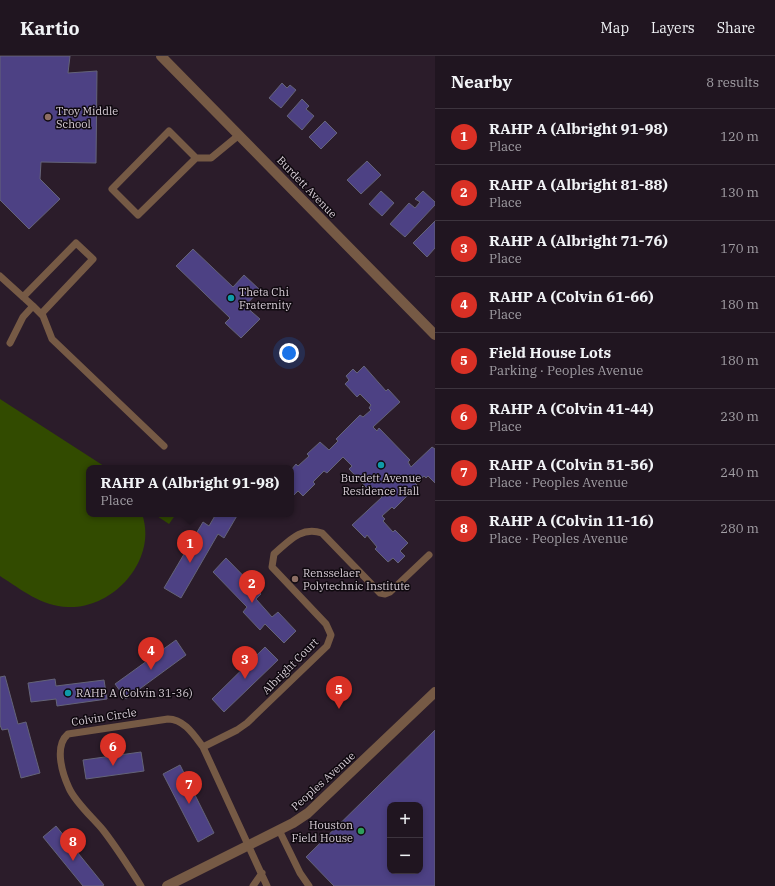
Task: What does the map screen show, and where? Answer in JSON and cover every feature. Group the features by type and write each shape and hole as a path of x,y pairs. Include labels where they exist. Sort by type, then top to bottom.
{"street":[{"name":"Burdett Avenue","path":"161,56 435,335"},
{"name":"Peoples Avenue","path":"167,886 182,883 248,845 298,820 324,799 435,692"}],"lane":[{"path":"196,158 169,131 112,188 138,215 196,158 211,158 239,135"},
{"path":"23,297 76,242 93,259 41,314"},
{"path":"0,276 41,314 52,339 164,446"},
{"path":"10,343 23,317 33,306"},
{"name":"Albright Court","path":"203,747 237,730 247,723 327,646 330,640 331,635 326,624 272,567 274,554 296,534 308,530 322,533 380,593 385,594 390,592 429,555"},
{"name":"Colvin Circle","path":"141,886 103,831 69,789 62,760 62,741 68,734 174,719 180,721 203,747 267,886"},
{"path":"279,830 300,873 309,886"},
{"path":"254,886 262,873"}],"green space":[{"path":"0,399 102,465 86,465 86,517 143,517 145,531 144,548 138,564 128,578 116,590 101,600 85,605 68,607 49,604 24,592 0,576"},
{"path":"158,517 174,517 169,524"}],"building":[{"name":"Troy Middle School","path":"0,56 70,56 68,73 97,71 96,163 41,162 40,179 60,199 29,229 0,200"},
{"path":"282,83 287,88 290,85 296,90 281,108 269,98"},
{"path":"302,99 309,106 306,109 314,116 302,130 287,116"},
{"path":"325,121 337,133 321,149 309,137"},
{"path":"367,161 381,175 361,194 347,180"},
{"path":"381,191 394,203 382,216 369,204"},
{"path":"423,191 435,202 435,205 405,237 390,224 409,203 415,208 420,202 415,199"},
{"path":"435,221 435,248 427,257 413,243"},
{"name":"Theta Chi Fraternity","path":"193,249 233,287 244,275 260,290 245,306 260,319 241,338 225,323 230,318 176,266"},
{"name":"Burdett Avenue Residence Hall","path":"364,366 386,391 388,389 400,402 373,427 377,431 379,428 410,460 408,462 411,467 432,447 435,449 435,483 428,476 426,478 424,476 415,483 418,486 394,509 392,507 382,516 385,519 383,521 393,532 395,530 408,543 400,551 405,556 398,563 393,558 388,562 375,549 377,547 367,535 365,538 352,525 382,497 371,486 368,489 349,469 352,466 343,457 327,473 324,471 313,482 315,484 303,496 298,491 294,495 294,466 296,464 298,466 309,456 307,454 320,442 329,450 338,441 336,439 360,415 363,417 371,410 369,408 371,405 360,394 357,397 345,384 349,380 346,376 353,369 357,373"},
{"path":"214,517 236,517 224,538 218,534 181,598 164,588 203,522 209,526"},
{"path":"226,558 261,594 256,599 272,617 278,612 296,631 284,643 265,624 260,630 243,612 247,607 213,572"},
{"path":"176,640 186,655 126,699 115,684"},
{"path":"265,647 278,660 224,712 212,699"},
{"path":"5,676 18,724 26,722 40,773 21,778 8,729 2,730 0,725 0,677"},
{"name":"RAHP A (Colvin 31-36)","path":"55,679 56,686 104,680 107,699 57,706 56,699 31,702 28,683"},
{"name":"Houston Field House","path":"435,730 435,886 334,886 306,857"},
{"path":"141,752 144,771 86,779 83,760"},
{"path":"180,765 214,833 198,842 163,774"},
{"path":"56,826 104,885 83,886 43,837"}],"place":[{"name":"Troy Middle School","path":"48,117"},
{"name":"Theta Chi Fraternity","path":"231,298"},
{"name":"Burdett Avenue Residence Hall","path":"381,465"},
{"name":"RAHP A (Albright 91-98)","path":"190,563"},
{"name":"Rensselaer Polytechnic Institute","path":"295,579"},
{"name":"RAHP A (Albright 81-88)","path":"252,603"},
{"name":"RAHP A (Colvin 61-66)","path":"151,670"},
{"name":"RAHP A (Albright 71-76)","path":"245,679"},
{"name":"RAHP A (Colvin 31-36)","path":"68,693"},
{"name":"Field House Lots","path":"339,709"},
{"name":"RAHP A (Colvin 41-44)","path":"113,766"},
{"name":"RAHP A (Colvin 51-56)","path":"189,804"},
{"name":"Houston Field House","path":"361,831"},
{"name":"RAHP A (Colvin 11-16)","path":"73,861"}]}
